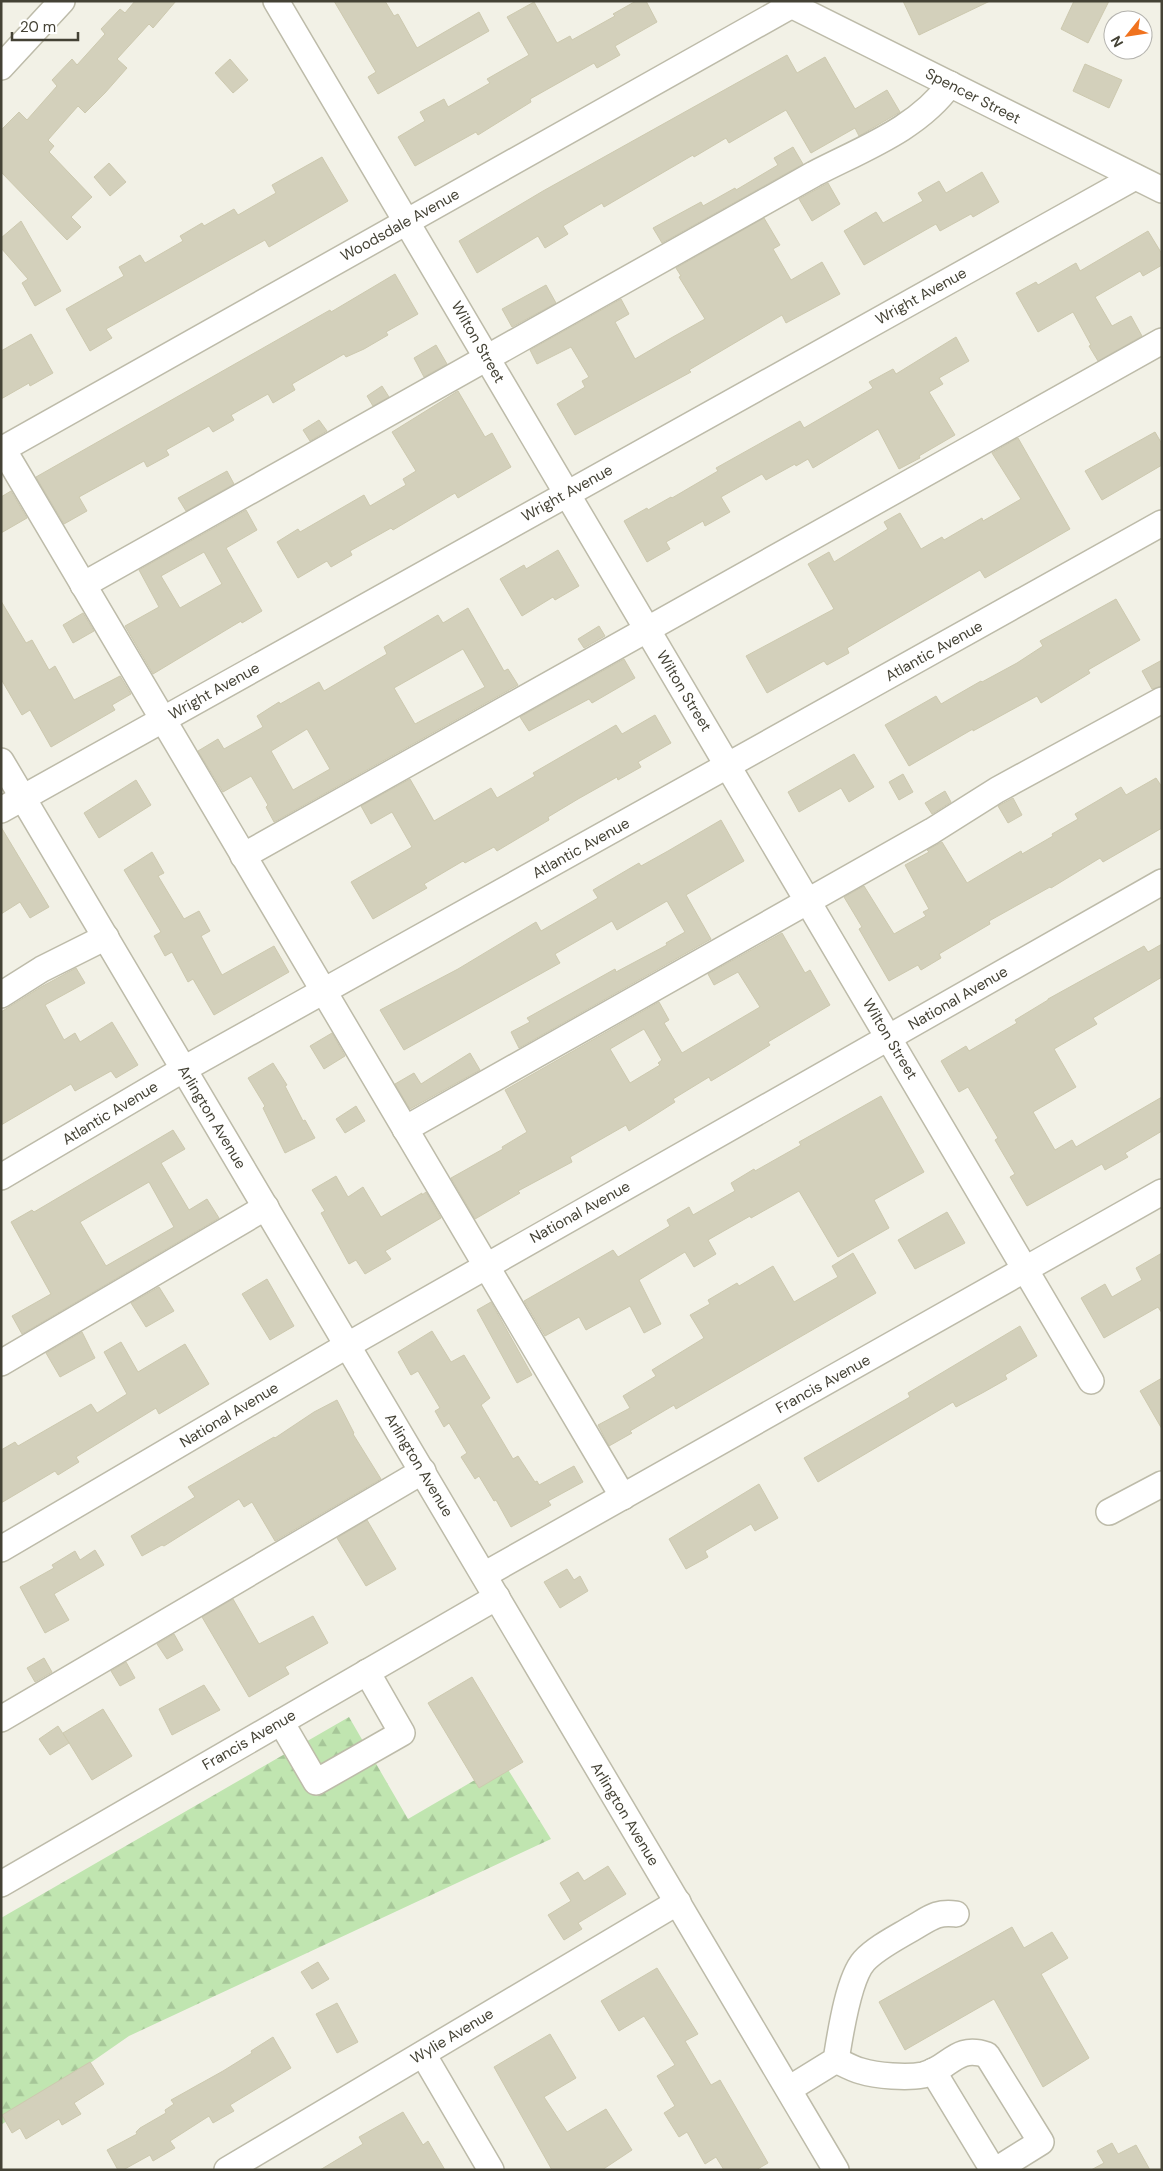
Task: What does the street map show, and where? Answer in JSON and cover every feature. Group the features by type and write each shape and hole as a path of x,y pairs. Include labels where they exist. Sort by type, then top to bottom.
{"street":[{"path":"1,67 62,1"},
{"name":"Wilton Street","path":"276,1 1091,1381"},
{"name":"Woodsdale Avenue","path":"2,449 407,222 791,2"},
{"name":"Spencer Street","path":"791,2 1162,190"},
{"path":"83,585 814,174 915,121 938,101 950,84"},
{"name":"Wright Avenue","path":"1,810 1134,177"},
{"path":"244,856 1162,341"},
{"path":"2,449 623,1496"},
{"name":"Atlantic Avenue","path":"1,1177 184,1069 1162,523"},
{"path":"405,1129 932,830 997,790 1162,700"},
{"name":"Arlington Avenue","path":"1,761 836,2170"},
{"name":"National Avenue","path":"1,1549 348,1344 1162,882"},
{"path":"1,995 42,969 106,937"},
{"name":"Francis Avenue","path":"484,1575 1162,1192"},
{"path":"1,1363 266,1207"},
{"path":"1,1719 423,1471"},
{"path":"1109,1512 1162,1484"},
{"name":"Francis Avenue","path":"1,1884 497,1597"},
{"path":"281,1722 316,1782 402,1733 367,1672"},
{"name":"Wylie Avenue","path":"227,2170 678,1902"},
{"path":"789,2089 836,2060 841,2028 852,1985 863,1962 889,1942 942,1912 956,1914"},
{"path":"836,2060 862,2071 903,2076 933,2071 957,2056 974,2051 987,2055 1041,2142 995,2170 933,2071"},
{"path":"423,2054 491,2170"}],"green space":[{"path":"349,1717 408,1819 504,1763 551,1839 129,2036 1,2125 1,1918"}],"building":[{"path":"135,1 176,1 153,28 149,24 117,59 127,68 105,93 85,113 78,106 48,140 54,146 49,152 92,197 71,217 81,227 67,240 1,172 1,130 19,112 27,120 57,86 52,80 72,59 77,65 105,34 101,29 120,9 125,13"},
{"path":"334,1 385,1 394,16 398,14 417,48 479,12 489,31 378,94 368,77 376,72"},
{"path":"636,1 646,1 657,22 615,46 620,55 597,68 594,63 530,99 531,102 478,135 476,132 415,166 398,137 425,121 420,112 444,99 448,107 490,83 487,79 529,55 507,17 534,2 557,43 570,36 572,40 615,16 613,14"},
{"path":"903,1 990,1 919,35"},
{"path":"1074,1 1109,1 1088,43 1061,29"},
{"path":"787,55 797,73 825,57 855,109 887,90 900,112 859,136 855,128 811,153 786,110 729,143 726,138 694,157 693,155 604,207 602,203 563,226 568,234 545,248 538,236 477,273 459,241 543,191"},
{"path":"230,59 248,80 233,93 215,73"},
{"path":"1085,64 1122,80 1109,108 1073,91"},
{"path":"793,147 803,164 662,243 653,228 701,202 703,206 735,188 736,190 778,165 774,158"},
{"path":"322,157 348,201 269,247 265,240 106,329 112,338 90,351 66,309 124,276 119,267 140,255 145,263 183,241 180,236 202,223 204,226 234,209 238,215 276,193 272,185"},
{"path":"109,163 126,182 110,196 94,177"},
{"path":"982,172 999,202 973,217 971,214 940,231 936,224 864,265 844,231 876,212 883,223 923,201 918,193 939,181 946,193"},
{"path":"828,183 840,204 812,221 799,199"},
{"path":"764,218 780,245 773,249 791,280 822,262 840,294 786,323 782,315 689,370 691,372 575,435 557,404 585,387 582,381 589,377 571,347 537,364 530,350 621,299 629,314 615,322 635,359 705,319 679,277 681,276 676,268"},
{"path":"21,221 61,291 35,306 22,283 28,279 1,248 1,238"},
{"path":"1148,231 1162,254 1162,265 1143,276 1140,271 1095,297 1112,326 1131,316 1142,336 1098,361 1073,312 1038,332 1016,293 1036,282 1038,285 1076,263 1080,271"},
{"path":"395,274 418,314 386,332 388,335 364,349 346,357 344,354 292,384 295,390 273,403 268,394 231,415 234,420 213,432 209,426 166,450 169,455 147,467 144,461 79,497 87,511 64,524 36,477 330,310 331,312"},
{"path":"546,285 556,303 512,327 502,309"},
{"path":"31,334 53,373 30,386 29,383 1,399 1,351"},
{"path":"956,337 969,361 939,378 943,384 929,392 955,435 899,469 878,429 813,468 808,459 766,480 762,474 721,497 730,512 705,526 703,521 666,542 670,549 647,562 624,521 647,508 648,510 672,498 718,471 716,468 800,421 804,428 873,388 869,382 893,369 896,374"},
{"path":"436,345 447,364 424,377 414,358"},
{"path":"382,386 389,397 373,406 367,396"},
{"path":"458,391 485,437 492,433 511,467 458,498 455,493 393,530 391,528 350,551 352,555 331,567 327,561 298,578 277,542 298,529 300,532 364,495 370,506 406,485 403,479 416,471 392,432"},
{"path":"319,420 327,431 310,441 303,430"},
{"path":"1155,432 1162,444 1162,465 1102,500 1085,471"},
{"path":"1018,438 1070,529 985,578 980,570 847,648 849,653 827,665 824,661 767,693 746,656 834,609 808,564 829,552 834,562 888,529 884,522 900,513 921,549 942,537 944,540 982,518 983,521 1021,499 992,453"},
{"path":"227,471 234,484 186,511 178,498"},
{"path":"11,491 27,518 1,533 1,497"},
{"path":"246,510 257,530 226,548 262,611 242,623 241,621 153,674 125,626 159,607 139,570","holes":["204,552 222,584 180,608 161,576"]},
{"path":"558,550 579,586 555,600 553,597 522,616 500,579 524,565 526,569"},
{"path":"1116,599 1140,640 1088,670 1090,673 1041,703 1037,696 973,731 973,729 909,766 885,725 936,696 941,704 1017,663 1043,646 1040,641"},
{"path":"1,601 26,643 32,640 49,670 55,666 74,700 120,676 131,694 112,705 115,710 51,747 30,710 22,715 1,679"},
{"path":"468,608 504,671 508,669 518,685 274,822 266,807 268,805 251,776 223,792 198,751 218,739 224,749 263,727 257,716 279,702 280,704 319,682 324,691 387,654 384,647 438,615 443,623","holes":["463,649 485,687 415,724 394,688","307,729 330,769 293,790 271,751"]},
{"path":"83,613 94,631 73,643 63,625"},
{"path":"599,626 605,636 584,648 578,639"},
{"path":"624,659 635,678 592,703 589,699 529,731 520,717"},
{"path":"1162,660 1162,686 1152,689 1142,671"},
{"path":"655,715 671,743 638,762 641,767 618,780 617,777 578,799 548,817 549,820 497,851 494,847 465,863 463,861 424,884 427,888 373,919 351,882 412,847 392,812 371,824 361,806 410,779 434,821 491,788 497,798 535,776 533,773 616,725 622,734"},
{"path":"854,754 874,787 849,802 841,788 799,812 788,792"},
{"path":"903,774 913,792 899,800 889,782"},
{"path":"1156,778 1162,787 1162,828 1103,862 1100,858 1051,888 989,921 990,924 939,954 941,958 921,970 918,965 889,981 859,929 862,927 844,897 864,886 894,934 926,916 923,912 929,909 905,865 929,852 927,850 942,842 967,883 1021,851 1022,854 1053,836 1052,834 1078,819 1075,814 1121,787 1126,795"},
{"path":"136,780 151,805 99,838 84,813"},
{"path":"945,791 951,802 932,814 925,803"},
{"path":"1013,798 1022,815 1008,823 998,806"},
{"path":"721,820 744,861 686,895 711,939 519,1048 511,1032 530,1022 527,1018 615,969 616,972 667,945 666,943 685,932 667,901 617,930 612,921 555,954 560,963 404,1050 380,1010 458,969 536,922 541,931 598,898 593,890 639,863 641,866"},
{"path":"1,827 49,907 30,918 20,902 1,914"},
{"path":"152,852 164,873 158,876 184,919 199,911 210,931 201,936 222,975 274,946 289,972 214,1015 193,979 188,982 172,952 165,956 154,936 161,932 124,870"},
{"path":"782,933 805,973 810,970 830,1005 768,1042 770,1045 711,1081 709,1077 673,1099 675,1102 629,1131 626,1125 570,1157 572,1162 518,1191 520,1193 475,1219 451,1178 503,1149 502,1147 527,1132 505,1090 659,1002 669,1020 664,1023 682,1053 760,1007 738,972 714,985 708,974","holes":["644,1029 662,1060 658,1063 660,1065 630,1083 610,1049"]},
{"path":"1162,944 1162,977 1093,1018 1097,1024 1054,1049 1076,1087 1033,1112 1055,1150 1072,1140 1076,1147 1162,1097 1162,1131 1125,1153 1128,1157 1105,1170 1102,1164 1027,1206 1010,1177 1015,1174 995,1140 998,1138 968,1087 959,1092 941,1061 966,1046 969,1051 1017,1023 1015,1020 1048,999 1144,946 1148,952"},
{"path":"76,968 85,983 45,1005 64,1040 75,1033 80,1042 112,1022 138,1065 116,1078 111,1071 75,1091 71,1084 1,1125 1,1012"},
{"path":"332,1033 345,1056 324,1069 310,1046"},
{"path":"470,1053 480,1070 410,1109 395,1084 414,1073 421,1084"},
{"path":"273,1063 287,1085 285,1086 303,1121 305,1120 315,1138 285,1153 263,1108 265,1106 248,1078"},
{"path":"881,1096 924,1172 874,1200 889,1228 838,1257 799,1191 708,1240 716,1254 694,1267 685,1252 639,1280 661,1324 644,1333 630,1306 586,1330 579,1317 545,1336 524,1301 613,1250 618,1257 670,1226 667,1220 689,1207 693,1215 735,1191 731,1183 801,1145 799,1142"},
{"path":"356,1106 365,1121 345,1133 336,1119"},
{"path":"173,1130 185,1149 161,1163 189,1210 207,1199 219,1218 22,1334 12,1316 51,1294 11,1222 32,1210 34,1212","holes":["149,1182 174,1227 106,1266 80,1222"]},
{"path":"336,1176 348,1197 363,1187 381,1217 426,1192 441,1218 385,1251 391,1259 365,1274 356,1260 349,1264 321,1213 325,1211 312,1190"},
{"path":"947,1212 965,1243 915,1269 898,1240"},
{"path":"853,1253 876,1293 676,1409 674,1405 609,1446 598,1425 630,1408 623,1396 656,1376 652,1370 704,1338 690,1315 710,1304 708,1300 737,1283 739,1286 773,1266 794,1302 838,1277 832,1266"},
{"path":"1162,1253 1162,1313 1158,1307 1104,1338 1081,1298 1105,1284 1112,1297 1142,1280 1136,1268"},
{"path":"267,1279 294,1326 270,1340 242,1294"},
{"path":"159,1287 174,1311 146,1327 131,1303"},
{"path":"491,1302 532,1375 517,1383 477,1310"},
{"path":"1020,1326 1037,1356 1005,1375 1007,1379 956,1407 953,1402 818,1482 804,1458 910,1397 908,1393"},
{"path":"432,1331 451,1362 464,1355 490,1398 481,1405 513,1459 518,1456 535,1482 537,1481 539,1485 574,1466 583,1482 548,1501 551,1505 511,1527 496,1500 494,1501 479,1476 475,1479 461,1457 467,1453 449,1423 444,1427 435,1411 440,1408 418,1371 411,1375 398,1352"},
{"path":"82,1332 95,1358 60,1377 46,1353"},
{"path":"121,1342 138,1372 185,1344 209,1384 159,1414 156,1408 76,1457 79,1462 58,1475 55,1471 1,1503 1,1450 15,1442 18,1446 91,1404 97,1413 127,1394 104,1352"},
{"path":"1162,1378 1162,1429 1140,1391"},
{"path":"337,1400 353,1434 381,1479 275,1541 252,1502 244,1507 239,1499 164,1546 162,1545 142,1556 131,1536 195,1497 188,1487 275,1438 314,1412"},
{"path":"759,1484 778,1518 755,1531 751,1524 705,1551 708,1557 686,1569 669,1539"},
{"path":"367,1520 396,1569 366,1586 337,1538"},
{"path":"95,1550 104,1565 54,1594 69,1620 45,1633 20,1587 54,1568 52,1565 75,1551 80,1560"},
{"path":"567,1569 574,1580 580,1576 588,1591 560,1608 544,1582"},
{"path":"233,1599 259,1644 313,1616 328,1643 285,1667 289,1674 249,1697 202,1617"},
{"path":"174,1634 183,1650 167,1659 157,1644"},
{"path":"44,1658 52,1672 35,1682 27,1668"},
{"path":"126,1662 135,1678 120,1686 111,1671"},
{"path":"472,1677 523,1762 479,1788 428,1703"},
{"path":"204,1685 220,1710 172,1735 159,1709"},
{"path":"103,1709 132,1756 92,1780 63,1733"},
{"path":"58,1726 69,1743 50,1755 39,1739"},
{"path":"608,1866 626,1894 578,1923 582,1929 564,1940 548,1915 571,1901 560,1883 578,1872 584,1881"},
{"path":"1012,1927 1024,1948 1052,1932 1068,1958 1041,1974 1089,2058 1043,2087 994,1999 905,2050 879,2002"},
{"path":"318,1962 329,1979 312,1989 301,1972"},
{"path":"657,1968 698,2034 685,2041 711,2085 720,2080 768,2163 756,2170 724,2170 716,2157 705,2164 687,2132 679,2137 664,2113 675,2106 657,2076 675,2065 644,2016 619,2031 601,2001"},
{"path":"337,2003 358,2042 337,2053 316,2014"},
{"path":"550,2034 576,2078 544,2097 567,2132 606,2109 632,2150 602,2170 552,2170 494,2067"},
{"path":"273,2037 291,2068 230,2105 234,2111 213,2123 209,2116 170,2141 175,2148 153,2161 150,2155 123,2170 118,2170 107,2150 137,2134 136,2132 140,2128 166,2113 165,2110 174,2104 171,2100 223,2071"},
{"path":"90,2062 104,2084 74,2103 81,2114 62,2125 59,2119 26,2139 20,2128 12,2133 2,2115"},
{"path":"403,2112 423,2145 428,2141 445,2170 320,2170 363,2144 359,2137"},
{"path":"1112,2143 1118,2154 1136,2145 1150,2170 1091,2170 1104,2163 1097,2151"}]}
